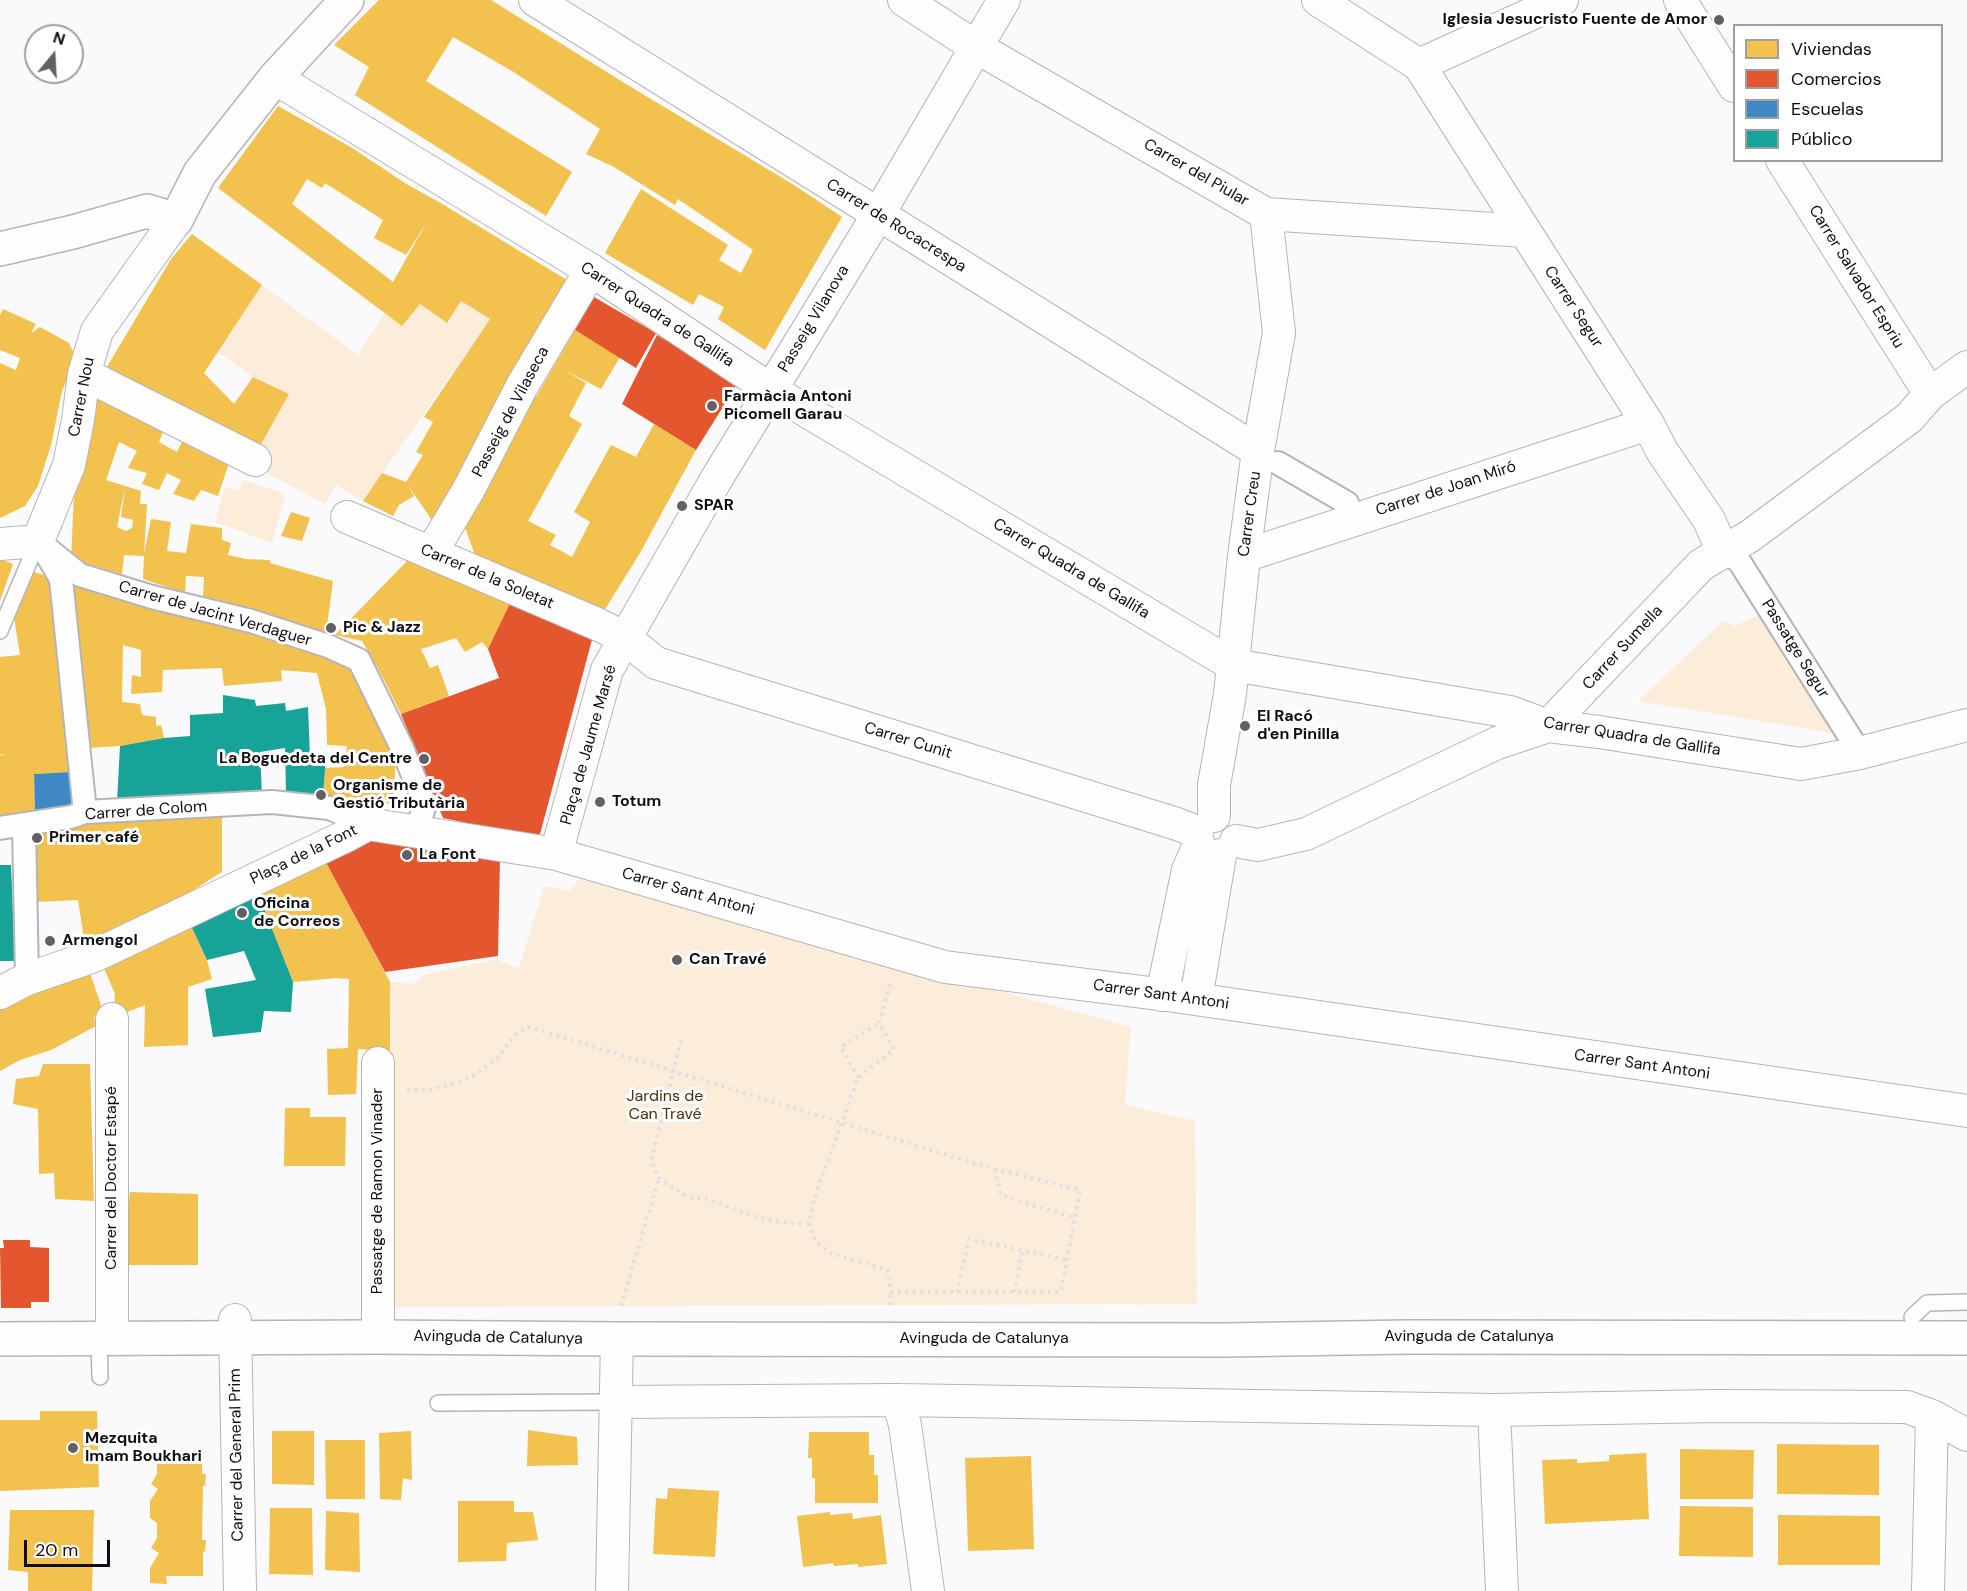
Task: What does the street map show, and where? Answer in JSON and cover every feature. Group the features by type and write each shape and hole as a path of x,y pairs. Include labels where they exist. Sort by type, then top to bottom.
{"main road":[{"name":"Carrer Nou","path":"176,220 200,173 274,78 347,0"},
{"path":"0,249 147,212 176,220"},
{"name":"Avinguda de Catalunya","path":"0,1339 108,1332 235,1329 378,1320 1967,1318"},
{"name":"Avinguda de Catalunya","path":"0,1323 108,1332"},
{"name":"Avinguda de Catalunya","path":"235,1329 388,1337 617,1339 1225,1340 1712,1336 1967,1338"}],"street":[{"name":"Carrer de Rocacrespa","path":"535,0 1268,457"},
{"name":"Carrer del Piular","path":"904,0 976,47 1266,214 1524,231"},
{"name":"Passeig Vilanova","path":"625,639 717,478 878,215 1004,0"},
{"path":"1318,0 1419,65 1562,0"},
{"path":"1680,0 1733,84"},
{"name":"Carrer Segur","path":"1419,65 1648,424 1662,451 1709,520 1723,552"},
{"name":"Carrer Quadra de Gallifa","path":"274,78 591,270 771,390 1233,665 1510,712 1548,726 1802,764 1860,753 1967,725"},
{"name":"Carrer Salvador Espriu","path":"1783,162 1930,394"},
{"name":"Carrer Creu","path":"1196,999 1213,838 1214,785 1233,665 1244,556 1268,457 1279,333 1266,214"},
{"name":"Carrer Nou","path":"38,541 69,465 84,374 98,331 176,220"},
{"name":"Passeig de Vilaseca","path":"431,553 469,489 522,386 591,270"},
{"name":"Carrer Sumella","path":"1213,838 1258,845 1306,834 1497,743 1548,726 1701,565 1750,536 1909,418 1930,394 1967,367"},
{"path":"84,374 255,460"},
{"name":"Carrer de Joan Miró","path":"1244,556 1648,424"},
{"path":"1268,457 1347,503"},
{"name":"Carrer de la Soletat","path":"347,517 597,624 625,639"},
{"path":"0,544 38,541 61,579 85,812"},
{"name":"Carrer de Jacint Verdaguer","path":"38,541 80,575 152,597 251,621 328,646 359,660 402,748 425,805 416,831"},
{"name":"Passatge Segur","path":"1723,552 1739,561 1860,753"},
{"name":"Carrer Cunit","path":"625,639 656,663 1155,817 1213,838"},
{"name":"Plaça de Jaume Marsé","path":"556,854 608,670 625,639"},
{"name":"Plaça de la Font","path":"222,806 273,802 328,808 368,824"},
{"name":"Carrer de Colom","path":"0,828 24,826 85,812 154,807 222,806"},
{"name":"Carrer Sant Antoni","path":"368,824 556,854 945,967 1196,999 1967,1111"},
{"name":"Plaça de la Font","path":"13,986 94,956 368,824"},
{"path":"13,986 24,826"},
{"name":"Carrer Creu","path":"1162,995 1188,870 1213,838"},
{"name":"Carrer del Doctor Estapé","path":"108,1332 112,1018"},
{"name":"Passatge de Ramon Vinader","path":"378,1063 378,1320"},
{"name":"Carrer del General Prim","path":"235,1329 240,1591"},
{"path":"612,1591 617,1339"},
{"path":"615,1402 898,1400 1494,1410 1716,1406 1907,1407 1932,1416 1967,1435"},
{"path":"898,1400 905,1425 928,1591"},
{"path":"1494,1410 1502,1591"},
{"path":"1928,1591 1932,1416"}],"lane":[{"path":"0,631 38,541"},
{"path":"1912,1317 1927,1303 1967,1302"},
{"path":"100,1377 108,1332"},
{"path":"438,1403 615,1402"}],"path":[{"path":"858,1078 841,1047 879,1023 893,975"},
{"path":"879,1023 894,1049 858,1078 814,1199 809,1223 816,1242 830,1253 888,1270 890,1305"},
{"path":"402,1090 434,1089 470,1078 497,1059 515,1035 529,1028 995,1169 1080,1190 1061,1292 891,1292"},
{"path":"681,1040 651,1161 659,1178 688,1197 708,1199 759,1218 794,1224 809,1223"},
{"path":"995,1169 1002,1195 1075,1218"},
{"path":"621,1306 659,1178"},
{"path":"957,1292 969,1239 1067,1260"},
{"path":"1014,1292 1023,1250"}],"green space":[{"path":"262,285 358,355 385,313 420,304 446,323 461,301 490,319 363,501 336,485 325,504 263,471 258,450 289,394 253,377 218,352"},
{"path":"243,480 285,494 272,543 215,522 225,487 239,490"},
{"path":"1759,615 1838,734 1638,701 1723,621 1735,626"},
{"name":"Jardins de Can Travé","path":"582,876 1131,1027 1125,1105 1195,1121 1197,1304 391,1307 390,982 413,984 424,975 496,959 519,968 544,886 569,891"}],"building: Viviendas":[{"path":"379,0 491,0 794,185 842,217 765,350 718,319 724,307 699,294 693,305 605,253 641,189 728,245 719,260 741,273 753,250 678,199 675,205 614,167 586,154 600,129 512,71 453,37 426,81 572,172 546,216 355,95 369,67 334,45"},
{"path":"278,106 349,146 408,185 567,280 436,526 407,484 414,496 399,505 393,516 363,501 382,473 406,482 423,455 416,452 433,422 424,417 490,319 461,301 447,323 420,304 402,326 218,188","holes":["307,179 322,188 325,183 383,220 374,238 406,255 427,222 393,282 292,204"]},
{"path":"192,234 262,285 204,373 234,404 253,377 289,394 258,450 107,367 171,259"},
{"path":"3,309 36,324 31,333 40,327 69,343 74,354 69,369 71,370 62,391 51,445 38,486 25,506 0,518 0,363 16,370 20,358 0,350 0,315"},
{"path":"575,330 620,357 601,389 566,371 586,383 569,416 582,424 528,521 556,535 550,545 572,557 590,522 574,512 611,445 636,457 654,424 696,450 640,553 604,611 475,555 464,525 534,396 536,397"},
{"path":"93,395 164,430 159,442 177,452 183,439 229,463 218,496 201,490 194,501 173,494 181,480 167,473 159,490 142,484 147,473 128,468 137,451 119,442 106,480 141,491 140,504 147,504 144,554 151,519 171,522 167,551 186,553 191,524 222,528 222,540 231,543 228,555 246,559 270,560 270,563 333,581 326,633 245,607 203,598 204,577 186,576 185,593 143,579 144,556 124,555 122,574 71,559 74,494","holes":["125,487 121,517 133,520 132,528 126,531 117,527"]},
{"path":"291,512 310,518 302,541 281,536"},
{"path":"0,559 13,564 0,601"},
{"path":"409,559 511,601 488,649 482,642 465,652 456,638 421,649 430,668 438,665 449,696 401,714 362,641 335,635"},
{"path":"30,571 51,577 56,653 71,772 34,774 35,812 0,815 0,755 7,756 0,754 0,657 20,655 14,617"},
{"path":"68,582 278,638 332,657 350,670 368,693 396,759 393,804 323,797 325,768 344,767 347,746 327,745 326,709 317,673 281,670 282,681 224,686 222,668 163,670 162,692 131,694 132,675 141,677 141,650 123,645 122,702 140,704 142,715 156,717 156,726 161,725 164,738 120,746 87,748"},
{"path":"222,810 222,872 150,917 85,945 78,900 35,902 31,829 140,813"},
{"path":"323,857 390,982 390,1051 358,1049 356,1094 328,1095 327,1049 348,1048 349,979 293,982 256,888"},
{"path":"187,917 207,960 212,979 188,987 188,1045 144,1047 145,1005 120,1015 114,1009 115,994 101,961"},
{"path":"88,967 103,1011 94,1017 96,1026 51,1050 20,1060 0,1071 0,1006"},
{"path":"43,1064 90,1064 94,1201 55,1199 54,1173 39,1174 38,1109 13,1104 16,1079 39,1076"},
{"path":"285,1108 310,1108 310,1117 346,1117 345,1166 284,1166"},
{"path":"130,1192 198,1194 198,1265 123,1265"},
{"path":"40,1411 97,1411 99,1487 0,1491 0,1420 40,1420"},
{"path":"528,1430 577,1437 578,1465 527,1466"},
{"path":"272,1431 314,1431 314,1485 272,1484"},
{"path":"411,1431 412,1480 403,1478 401,1500 380,1499 379,1433"},
{"path":"809,1432 869,1432 869,1455 874,1455 874,1475 878,1475 878,1503 815,1503 812,1458 808,1458"},
{"path":"325,1440 365,1440 365,1499 326,1499"},
{"path":"1777,1444 1879,1445 1879,1495 1777,1494"},
{"path":"1680,1449 1754,1450 1753,1499 1680,1499"},
{"path":"157,1452 202,1453 202,1474 206,1474 205,1486 203,1486 202,1540 206,1540 205,1552 203,1551 203,1576 166,1576 167,1584 150,1583 150,1568 159,1553 151,1548 157,1538 157,1523 150,1518 150,1501 158,1489 151,1484 157,1474"},
{"path":"1646,1453 1649,1519 1545,1524 1542,1460 1577,1459 1577,1463 1609,1461 1609,1455"},
{"path":"1031,1456 1034,1549 968,1551 965,1458"},
{"path":"668,1488 719,1491 715,1557 653,1554 656,1498 667,1499"},
{"path":"458,1501 514,1501 514,1512 533,1512 538,1540 507,1543 506,1561 458,1562"},
{"path":"1680,1506 1753,1507 1753,1557 1679,1556"},
{"path":"270,1508 312,1508 313,1575 269,1574"},
{"path":"10,1510 94,1510 92,1591 28,1591 28,1572 8,1570"},
{"path":"326,1511 359,1513 360,1572 325,1570"},
{"path":"830,1512 830,1515 852,1513 853,1519 881,1515 887,1564 858,1567 858,1564 834,1566 833,1563 803,1567 797,1516"},
{"path":"1778,1515 1880,1516 1880,1565 1778,1565"}],"building: Comercios":[{"path":"594,297 656,333 636,368 575,330"},
{"path":"657,335 738,383 696,450 622,404"},
{"path":"511,601 593,636 539,838 443,818 401,714 499,678 488,649"},
{"path":"366,838 500,859 498,956 385,972 323,857"},
{"path":"3,1240 30,1240 30,1247 49,1248 49,1302 31,1302 31,1308 1,1308 0,1248 4,1248"}],"building: Escuelas":[{"path":"71,772 73,808 35,812 34,774"}],"building: Público":[{"path":"223,695 255,700 256,706 285,703 286,711 308,707 310,757 326,756 323,797 286,793 285,748 260,752 262,795 117,802 120,746 190,736 190,715 223,713"},
{"path":"0,865 11,865 15,961 0,961"},
{"path":"256,888 293,982 291,1012 264,1011 261,1032 213,1037 205,989 256,980 244,951 207,960 187,917"}],"place":[{"name":"Iglesia Jesucristo Fuente de Amor","path":"1719,20"},
{"name":"Farmàcia Antoni Picomell Garau","path":"712,406"},
{"name":"SPAR","path":"682,506"},
{"name":"Pic & Jazz","path":"331,628"},
{"name":"El Racó d'en Pinilla","path":"1245,726"},
{"name":"La Boguedeta del Centre","path":"424,759"},
{"name":"Organisme de Gestió Tributària","path":"321,795"},
{"name":"Totum","path":"600,802"},
{"name":"Primer café","path":"37,838"},
{"name":"La Font","path":"407,855"},
{"name":"Oficina de Correos","path":"242,913"},
{"name":"Armengol","path":"50,941"},
{"name":"Can Travé","path":"677,960"},
{"name":"Mezquita Imam Boukhari","path":"73,1448"}]}
